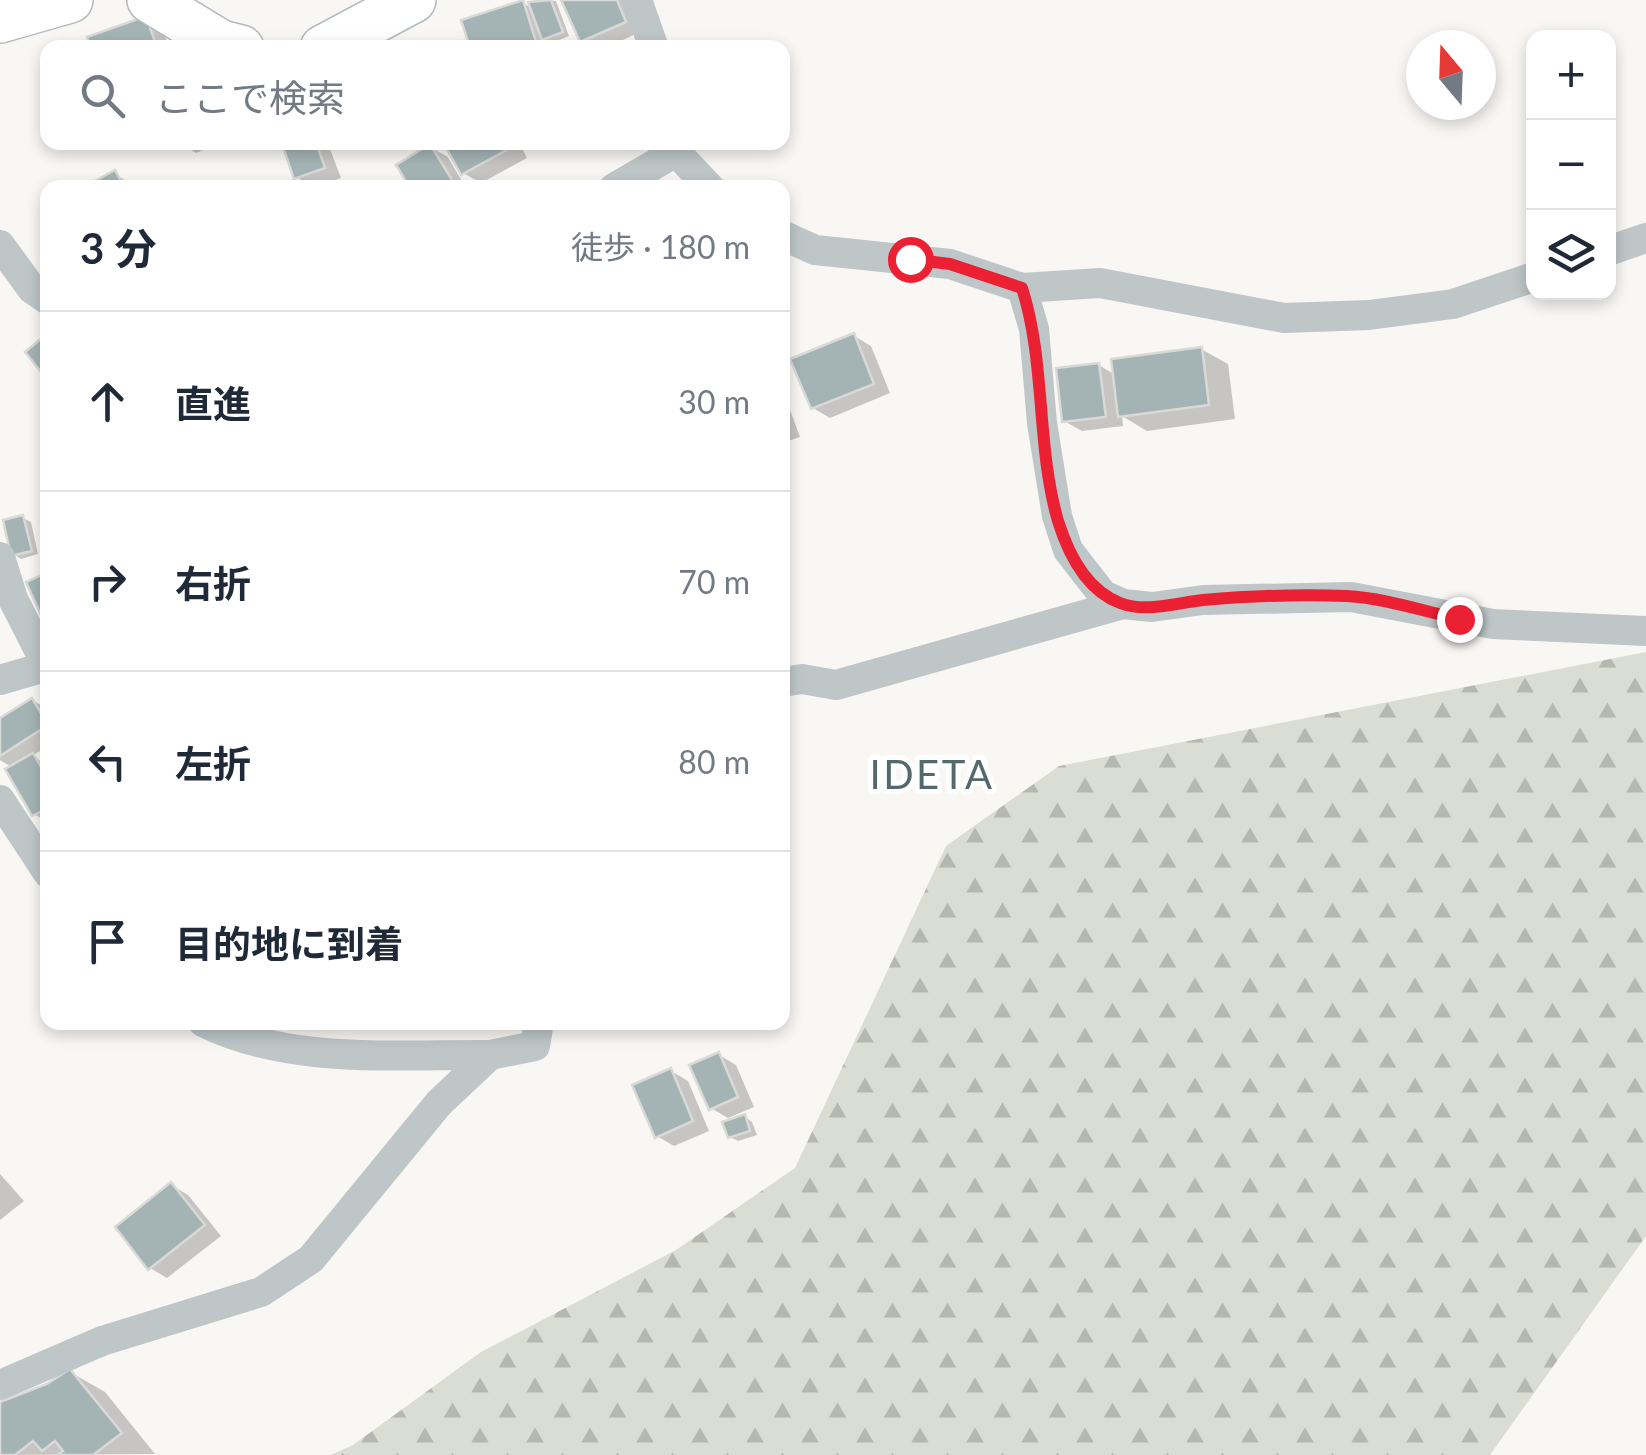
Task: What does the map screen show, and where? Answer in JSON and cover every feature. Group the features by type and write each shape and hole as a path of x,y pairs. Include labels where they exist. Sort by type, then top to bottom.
{"main road":[{"path":"0,20 70,0"},
{"path":"150,0 215,40"},
{"path":"338,40 412,0"}],"street":[{"path":"637,0 651,40"},
{"path":"627,180 674,150"},
{"path":"679,150 703,180"},
{"path":"790,238 815,250 950,264 1022,288 1100,284 1284,318 1369,315 1453,304 1526,280"},
{"path":"1616,248 1646,238"},
{"path":"0,245 32,290 40,295"},
{"path":"1022,288 1034,329 1042,424 1057,516 1068,550 1084,575 1104,594 1123,604"},
{"path":"0,557 14,598 40,652"},
{"path":"790,681 836,685 1123,604 1152,607 1203,600 1351,596 1494,624 1646,631"},
{"path":"0,680 40,668"},
{"path":"0,800 40,861"},
{"path":"228,1030 275,1046 347,1053 490,1054 535,1046 538,1030"},
{"path":"0,1386 102,1341 262,1292 312,1259 438,1102 490,1054"}],"green space":[{"path":"1646,652 1646,1236 1490,1455 331,1455 353,1445 481,1352 676,1250 795,1168 946,846 1059,766"}],"building":[{"path":"523,0 535,40 467,40 461,20"},
{"path":"551,0 563,32 542,40 528,2"},
{"path":"561,0 617,0 626,22 579,40"},
{"path":"146,16 154,40 88,40 87,37"},
{"path":"284,150 319,150 325,168 294,179"},
{"path":"420,150 434,150 452,180 405,180 396,165"},
{"path":"447,150 507,150 461,175"},
{"path":"115,170 121,180 97,180"},
{"path":"854,333 874,384 811,409 790,359"},
{"path":"40,340 40,371 25,352"},
{"path":"1202,347 1209,405 1118,417 1111,359"},
{"path":"1099,363 1106,417 1062,422 1056,368"},
{"path":"23,515 32,551 11,556 3,520"},
{"path":"40,576 40,613 26,582"},
{"path":"32,698 40,712 40,730 0,756 0,718"},
{"path":"33,753 40,765 40,812 32,816 5,769"},
{"path":"719,1052 738,1097 709,1110 689,1065"},
{"path":"671,1068 693,1121 655,1138 632,1085"},
{"path":"745,1114 750,1131 728,1138 722,1122"},
{"path":"171,1182 205,1225 148,1270 115,1227"},
{"path":"70,1369 122,1433 93,1455 57,1455 63,1451 55,1441 42,1451 33,1441 15,1455 0,1455 0,1402 47,1384"}],"district":[{"name":"IDETA","path":"932,775"}],"route":[{"path":"910,259 950,264 1022,288 1034,329 1042,424 1057,516 1068,550 1084,575 1104,594 1123,604 1152,607 1203,600 1351,596 1459,619"}]}
